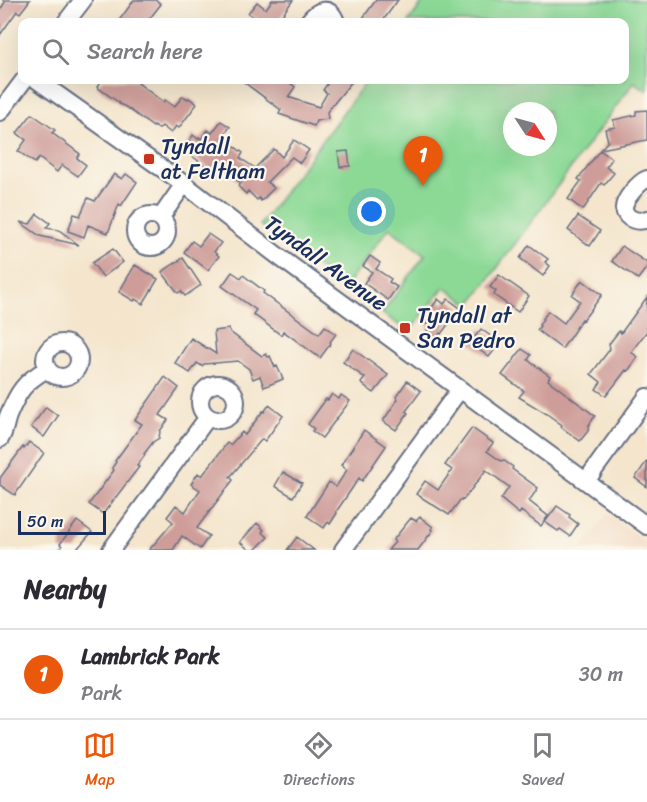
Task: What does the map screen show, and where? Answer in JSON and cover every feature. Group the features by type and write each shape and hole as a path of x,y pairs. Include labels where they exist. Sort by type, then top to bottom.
{"street":[{"path":"69,18 82,0"},
{"path":"312,18 321,11 336,12"},
{"path":"0,112 21,84"},
{"name":"Tyndall Avenue","path":"43,84 184,184 278,256 647,526"},
{"path":"647,179 638,184 624,208 626,214 636,221 642,222 647,219"},
{"path":"161,217 184,184"},
{"path":"0,439 25,385 47,369"},
{"path":"343,550 460,390"},
{"path":"586,481 647,397"},
{"path":"111,550 208,417"}],"shaded area":[{"path":"607,514 647,544 647,550 581,550"}],"green space":[{"path":"425,0 647,0 647,91 634,82 470,305 444,287 409,332 382,313 425,255 389,228 345,287 260,225 364,84 629,84 629,18 411,18"}],"building":[{"path":"3,0 30,0 20,13 17,11 0,35 0,10 5,2"},
{"path":"134,0 156,0 161,4 150,18 121,18"},
{"path":"272,0 293,0 280,18 255,18 248,13 257,2 266,9"},
{"path":"376,0 398,0 385,18 363,18"},
{"path":"99,84 139,84 163,102 165,100 174,107 183,96 197,104 179,128 176,126 171,133 162,126 159,129 153,127 97,87"},
{"path":"246,84 291,84 295,87 288,97 319,107 327,93 323,90 327,84 350,84 327,112 328,119 316,121 314,126 279,114 281,110"},
{"path":"647,110 647,140 601,149 608,141 605,129 615,127 613,120 636,115 636,111"},
{"path":"32,114 55,130 52,133 80,154 77,158 86,165 78,176 62,165 57,172 39,158 35,163 18,151 26,140 17,133"},
{"path":"221,121 230,127 222,137 243,153 240,158 255,168 274,149 282,157 294,140 309,150 300,163 292,157 267,182 274,188 261,201 259,198 257,200 248,191 246,194 238,186 241,183 220,167 216,173 189,154 191,150 186,146 193,135 201,139 208,130 212,133"},
{"path":"600,150 612,159 606,167 614,173 604,185 601,183 583,210 568,199 581,181 578,179"},
{"path":"348,151 350,166 340,167 338,152"},
{"path":"114,174 122,179 126,174 137,182 121,206 119,204 108,233 88,225 84,237 68,231 74,214 80,216 88,198 95,201"},
{"path":"37,214 50,223 46,228 59,230 79,245 40,236 20,222 30,224"},
{"path":"578,216 600,231 590,246 568,230"},
{"path":"208,234 221,243 214,252 219,256 208,270 184,252 192,241 199,246"},
{"path":"529,245 548,259 545,262 550,266 543,276 520,258"},
{"path":"622,246 647,263 647,267 638,279 612,261"},
{"path":"113,249 123,262 103,277 92,263"},
{"path":"370,256 380,263 376,269 391,279 389,282 397,287 388,300 364,283 372,272 363,266"},
{"path":"183,258 201,285 185,296 181,291 178,293 162,272"},
{"path":"135,265 158,279 143,304 119,292"},
{"path":"232,272 241,278 243,275 264,291 263,293 319,334 325,326 336,334 320,358 283,331 281,335 253,314 256,310 222,286"},
{"path":"499,275 529,296 518,312 494,295 496,291 490,287"},
{"path":"582,280 602,295 562,349 537,330 548,311 564,323 580,301 572,295"},
{"path":"647,297 647,331 631,352 638,357 606,396 596,389 601,382 591,374 610,349 609,344 619,331 621,333"},
{"path":"438,299 444,304 448,299 460,308 437,338 427,330 430,326 422,321"},
{"path":"229,329 262,356 266,354 270,356 283,379 264,387 260,376 253,379 249,369 238,361 202,366 197,363 190,373 175,363 191,338 216,354 214,331"},
{"path":"481,329 500,343 489,357 470,343"},
{"path":"353,349 388,375 374,393 361,383 365,378 343,362"},
{"path":"522,349 531,355 528,360 550,376 548,380 595,416 580,441 547,414 519,397 524,391 502,375"},
{"path":"165,377 179,388 160,415 168,420 160,431 159,438 144,454 137,466 139,467 103,514 89,504 114,470 112,468 115,461 142,424 135,420"},
{"path":"407,381 421,391 406,411 408,413 396,430 383,421"},
{"path":"332,394 339,399 341,395 350,401 322,438 312,431 314,429 308,424"},
{"path":"269,405 283,416 265,441 262,439 230,477 233,480 197,528 209,536 200,549 182,536 173,550 149,550 173,522 167,517 176,505 185,512 200,490 191,484 198,473 202,476 227,443 230,445 242,432 245,435"},
{"path":"46,407 58,416 44,437 31,427"},
{"path":"472,428 493,443 487,451 513,467 512,469 538,488 529,501 548,516 541,526 521,511 519,514 501,499 509,487 486,470 449,515 416,494 425,481 438,490 452,470 445,465"},
{"path":"364,430 386,446 362,481 359,478 330,524 328,522 324,528 307,516 329,482 336,487 347,470 341,465"},
{"path":"29,442 44,453 15,495 0,485 0,478"},
{"path":"647,461 647,487 635,478"},
{"path":"283,472 302,483 293,497 275,486"},
{"path":"557,506 578,524 570,536 545,522"},
{"path":"420,517 433,527 431,529 433,530 418,550 388,550 411,518 416,521"},
{"path":"77,521 92,532 76,550 59,550 62,546 60,544"},
{"path":"257,523 268,537 255,550 249,550 240,542"},
{"path":"297,537 314,550 287,550"}],"place":[{"name":"Tyndall at Feltham","path":"149,159"},
{"name":"Lambrick Park","path":"423,186"},
{"name":"Tyndall at San Pedro","path":"405,328"}]}
